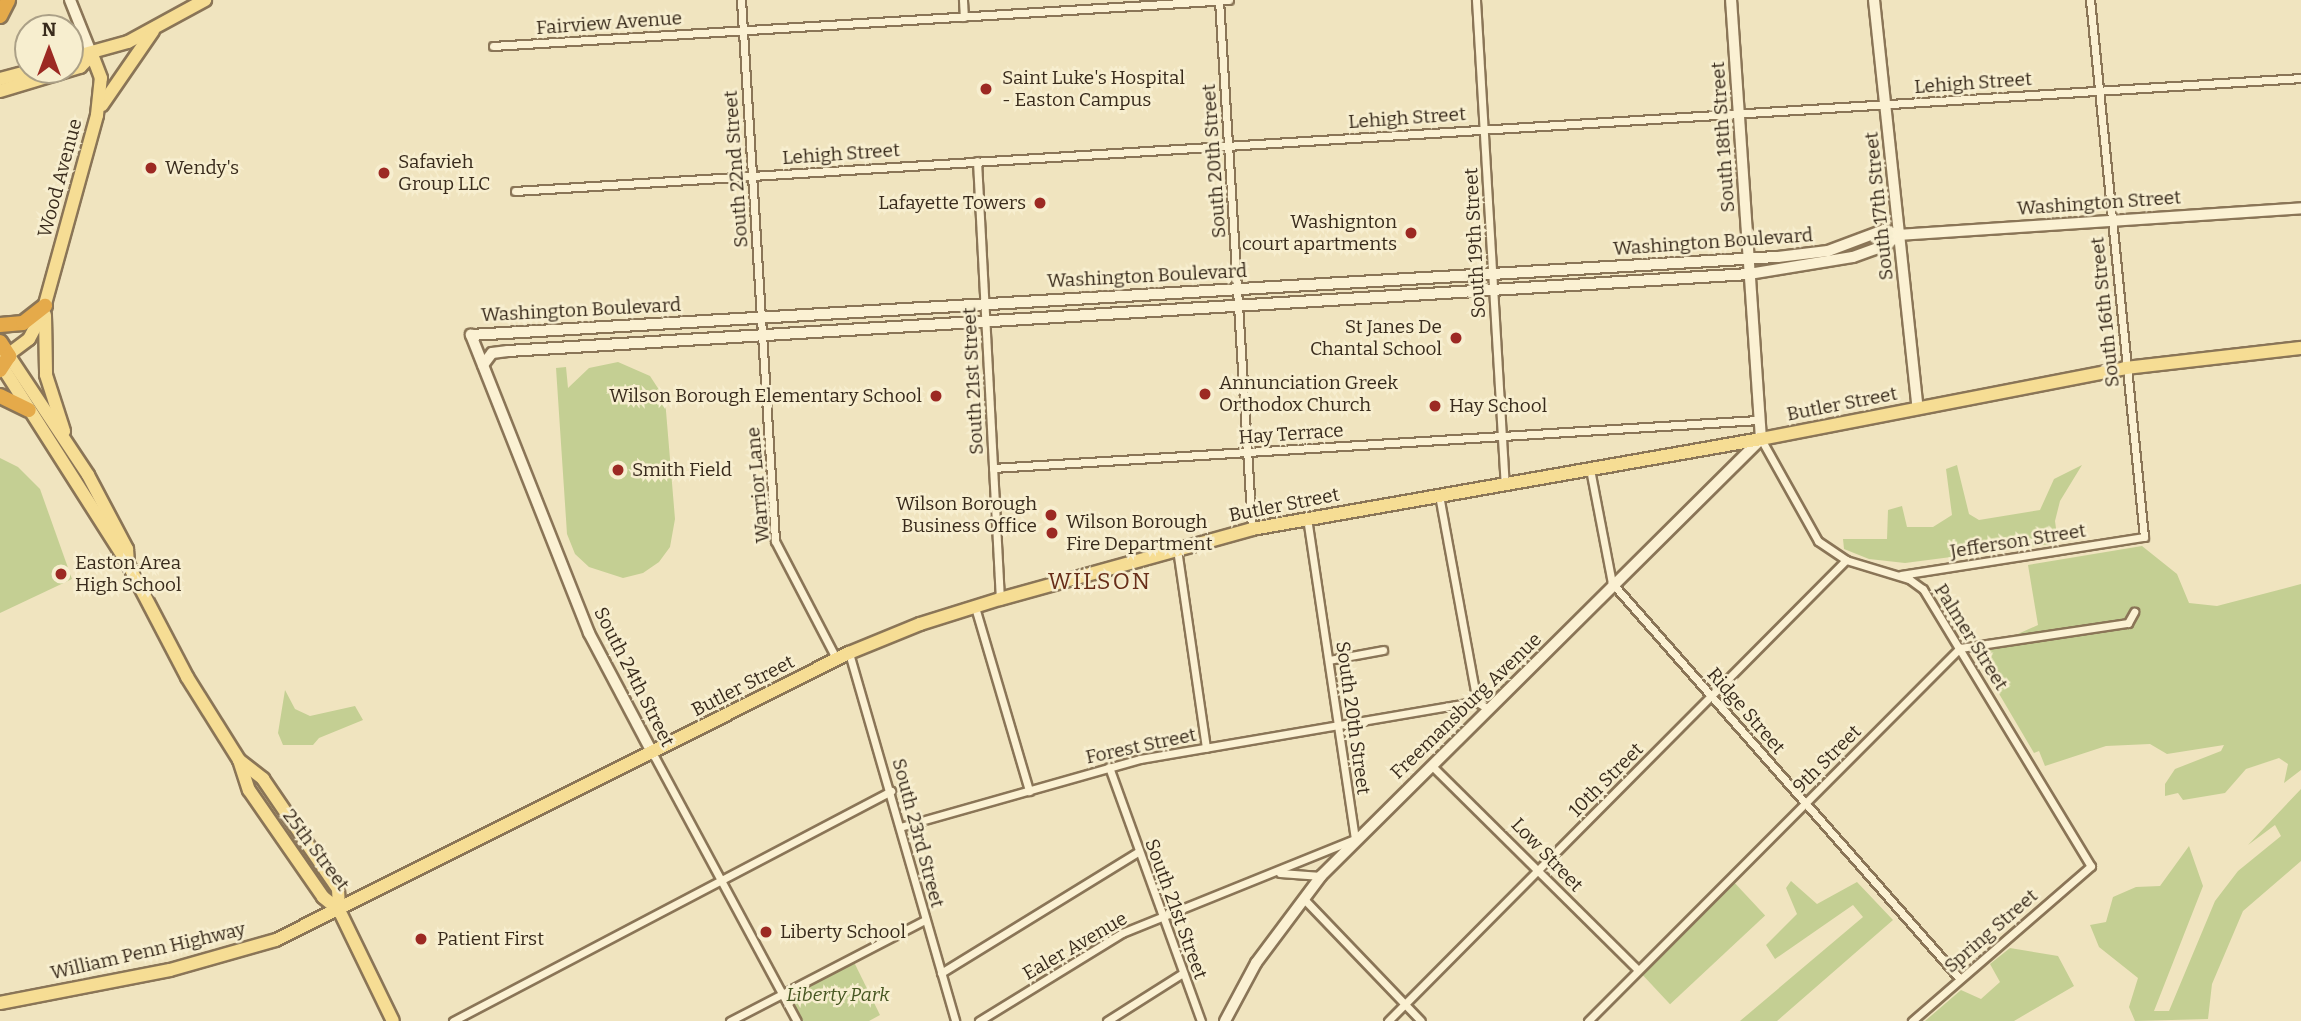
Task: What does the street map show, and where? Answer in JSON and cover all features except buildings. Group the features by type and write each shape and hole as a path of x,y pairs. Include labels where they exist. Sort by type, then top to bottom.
{"highway":[{"path":"0,16 8,0"},
{"path":"0,325 23,323 45,306"},
{"name":"25th Street","path":"0,342 2,363"},
{"path":"0,396 29,410"}],"main road":[{"path":"84,56 155,28 205,0"},
{"path":"97,115 155,28"},
{"path":"0,91 80,67 92,55"},
{"name":"Wood Avenue","path":"2,363 29,339 45,306 97,115 101,78 92,55"},
{"path":"45,306 46,375 71,447"},
{"name":"Butler Street","path":"339,911 843,657 974,606 1252,529 1761,439 2125,368 2301,348"},
{"name":"25th Street","path":"2,363 128,565 178,660 239,760 263,779 338,889 339,911 393,1021"},
{"name":"25th Street","path":"2,363 71,447 127,548 128,565"},
{"name":"William Penn Highway","path":"0,1003 226,956 276,940 339,911"}],"street":[{"name":"Wood Avenue","path":"70,0 92,55"},
{"name":"South 22nd Street","path":"741,0 762,336"},
{"path":"963,0 964,17"},
{"name":"South 20th Street","path":"1220,0 1252,529"},
{"name":"Fairview Avenue","path":"493,46 1229,0"},
{"name":"South 19th Street","path":"1476,0 1505,483"},
{"name":"South 18th Street","path":"1731,0 1761,439"},
{"name":"South 17th Street","path":"1874,0 1918,408"},
{"name":"South 16th Street","path":"2090,0 2144,537"},
{"name":"Lehigh Street","path":"515,191 2301,78"},
{"name":"South 21st Street","path":"977,162 1000,599"},
{"name":"Washington Street","path":"1899,235 2301,208"},
{"name":"Washington Boulevard","path":"471,335 1748,258 1828,251 1884,230 1899,235"},
{"name":"Washington Boulevard","path":"482,365 492,353 1749,274 1853,257 1899,235"},
{"name":"South 24th Street","path":"471,335 589,633 797,1021"},
{"name":"Warrior Lane","path":"762,336 775,541 843,657"},
{"name":"Hay Terrace","path":"993,468 1759,420"},
{"name":"Palmer Street","path":"1761,439 1818,541 1846,560 1897,576 1923,589 2091,866"},
{"name":"Freemansburg Avenue","path":"1225,1021 1256,963 1302,897 1355,839 1430,764 1482,705 1761,439"},
{"path":"1590,469 1612,583"},
{"path":"1439,495 1482,705"},
{"name":"South 20th Street","path":"1307,519 1355,839"},
{"name":"Jefferson Street","path":"1897,576 2144,537"},
{"path":"1177,549 1206,748"},
{"name":"10th Street","path":"1388,1021 1846,560"},
{"name":"Ridge Street","path":"1612,583 1960,979"},
{"path":"974,606 1029,790"},
{"path":"1960,648 2127,623 2134,612"},
{"name":"9th Street","path":"1588,1021 1960,648"},
{"path":"1329,660 1383,650"},
{"name":"South 23rd Street","path":"843,657 891,791 955,1021"},
{"name":"Forest Street","path":"900,827 1110,767 1394,715 1482,705"},
{"name":"Low Street","path":"1430,764 1638,971"},
{"name":"South 21st Street","path":"1110,767 1138,852 1201,1021"},
{"path":"453,1021 891,791"},
{"name":"Ealer Avenue","path":"979,1021 1122,933 1355,839"},
{"path":"941,973 1138,852"},
{"name":"Spring Street","path":"1912,1021 2091,866"},
{"name":"Ealer Avenue","path":"1269,875 1300,872 1321,876"},
{"path":"1302,897 1421,1021"},
{"path":"730,1021 925,920"},
{"path":"1107,1021 1183,974"}],"green space":[{"path":"618,362 650,376 665,399 675,519 670,547 659,562 643,573 623,578 589,567 575,554 567,534 556,368 566,367 568,388 589,368"},
{"path":"0,458 18,467 40,489 72,579 0,613"},
{"path":"1957,465 1969,514 1979,520 2040,510 2054,479 2082,465 2060,501 2055,521 2058,543 1905,563 1869,559 1844,549 1843,539 1887,539 1888,510 1902,506 1907,527 1933,527 1952,515 1946,469"},
{"path":"2142,546 2177,574 2189,603 2217,606 2301,584 2301,770 2284,783 2288,764 2279,758 2246,769 2225,793 2183,800 2178,793 2165,796 2165,784 2175,769 2221,751 2224,745 2167,754 2150,744 2106,746 2045,766 2039,751 2034,753 1975,653 2038,625 2028,565"},
{"path":"285,690 295,709 310,716 355,706 363,720 319,738 313,745 283,745 278,733"},
{"path":"2301,789 2301,861 2243,911 2212,984 2208,1019 2135,1021 2129,1007 2138,978 2099,947 2090,925 2106,922 2113,897 2136,887 2160,886 2189,846 2203,886 2154,1011 2169,1011 2215,901 2238,871 2281,836 2275,825 2248,845"},
{"path":"1731,879 1765,916 1670,1004 1636,968"},
{"path":"1791,881 1817,904 1857,882 1893,920 1777,1021 1740,1021 1863,917 1853,905 1775,959 1766,945 1797,914 1786,888"},
{"path":"2010,948 2058,956 2074,986 2014,1021 1925,1021 1961,990 1981,999 2000,982 1990,964"},
{"name":"Liberty Park","path":"852,958 880,1015 869,1021 797,1021 782,994"}],"place":[{"name":"Saint Luke's Hospital - Easton Campus","path":"986,89"},
{"name":"Wendy's","path":"151,168"},
{"name":"Safavieh Group LLC","path":"384,173"},
{"name":"Lafayette Towers","path":"1040,203"},
{"name":"Washignton court apartments","path":"1411,233"},
{"name":"St Janes De Chantal School","path":"1456,338"},
{"name":"Annunciation Greek Orthodox Church","path":"1205,394"},
{"name":"Wilson Borough Elementary School","path":"936,396"},
{"name":"Hay School","path":"1435,406"},
{"name":"Smith Field","path":"618,470"},
{"name":"Wilson Borough Business Office","path":"1051,515"},
{"name":"Wilson Borough Fire Department","path":"1052,533"},
{"name":"Easton Area High School","path":"61,574"},
{"name":"Liberty School","path":"766,932"},
{"name":"Patient First","path":"421,939"}],"district":[{"name":"WILSON","path":"1100,581"}]}
